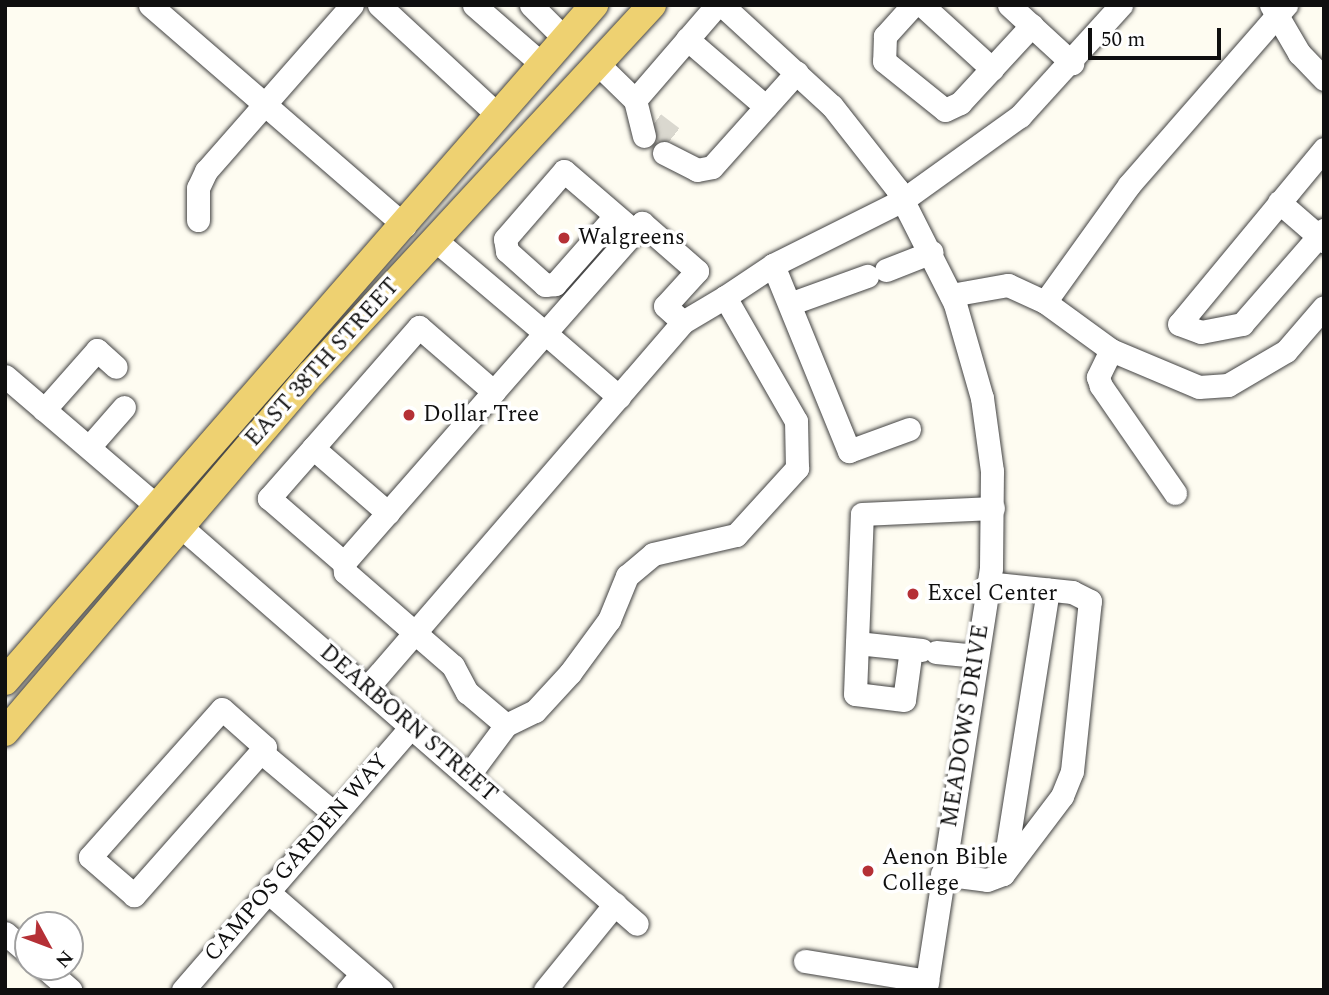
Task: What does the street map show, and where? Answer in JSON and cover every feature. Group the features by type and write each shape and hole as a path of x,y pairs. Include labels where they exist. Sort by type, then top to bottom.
{"main road":[{"name":"EAST 38TH STREET","path":"5,681 405,226 594,5"},
{"name":"EAST 38TH STREET","path":"5,732 179,525 434,239 600,66 652,5"}],"street":[{"path":"150,5 405,226"},
{"path":"198,220 198,188 206,172 267,107 352,5"},
{"path":"379,5 499,116"},
{"path":"474,5 543,65"},
{"path":"600,66 643,120 687,39 720,5"},
{"name":"MEADOWS DRIVE","path":"720,5 797,72 858,136 903,200 932,252 951,295 983,406 993,508 988,583 927,985"},
{"path":"913,5 885,36 884,61 935,107 960,103 1031,25"},
{"path":"922,5 992,69"},
{"path":"1009,5 1072,64"},
{"path":"367,688 683,323 773,265 903,200 1020,116 1072,64 1120,6"},
{"path":"535,8 565,39"},
{"path":"1045,302 1129,185 1277,8 1324,79"},
{"path":"687,39 766,107"},
{"path":"669,146 697,170 712,167 797,72"},
{"path":"1279,202 1322,235 1242,324 1201,331 1179,324 1279,202 1324,149"},
{"path":"615,216 555,284 545,285 507,251 505,239 564,172 635,232"},
{"path":"344,563 642,223 697,271 666,306 683,323"},
{"path":"434,239 619,397"},
{"path":"792,303 932,252"},
{"path":"773,265 792,303 849,451 909,429"},
{"path":"951,295 1008,285 1045,302 1111,350 1199,387 1228,385 1286,351 1324,307"},
{"path":"468,776 506,725 535,710 570,673 609,620 627,576 653,554 736,535 797,468 796,421 725,297"},
{"path":"494,392 419,327 269,498 344,563 345,572 414,633 506,725"},
{"path":"44,410 97,350 116,367"},
{"path":"1111,350 1098,377 1101,386 1175,493"},
{"path":"5,376 158,507"},
{"path":"89,447 124,407"},
{"path":"313,448 388,513"},
{"path":"923,651 904,700 855,695 862,514 993,508"},
{"name":"DEARBORN STREET","path":"179,525 636,924"},
{"path":"942,874 987,880 1003,874 1062,796 1072,771 1093,611 1082,595 988,583"},
{"path":"1003,874 1048,590"},
{"path":"857,643 977,656"},
{"path":"222,709 265,747 261,752 134,895 90,857 222,709"},
{"name":"CAMPOS GARDEN WAY","path":"183,990 411,727"},
{"path":"261,752 335,814"},
{"path":"268,892 355,982 381,990"},
{"path":"545,990 615,904"},
{"path":"805,961 927,985"}],"tunnel":[{"path":"654,123 675,139"}],"place":[{"name":"Walgreens","path":"564,238"},
{"name":"Dollar Tree","path":"409,415"},
{"name":"Excel Center","path":"913,594"},
{"name":"Aenon Bible College","path":"868,871"}]}
